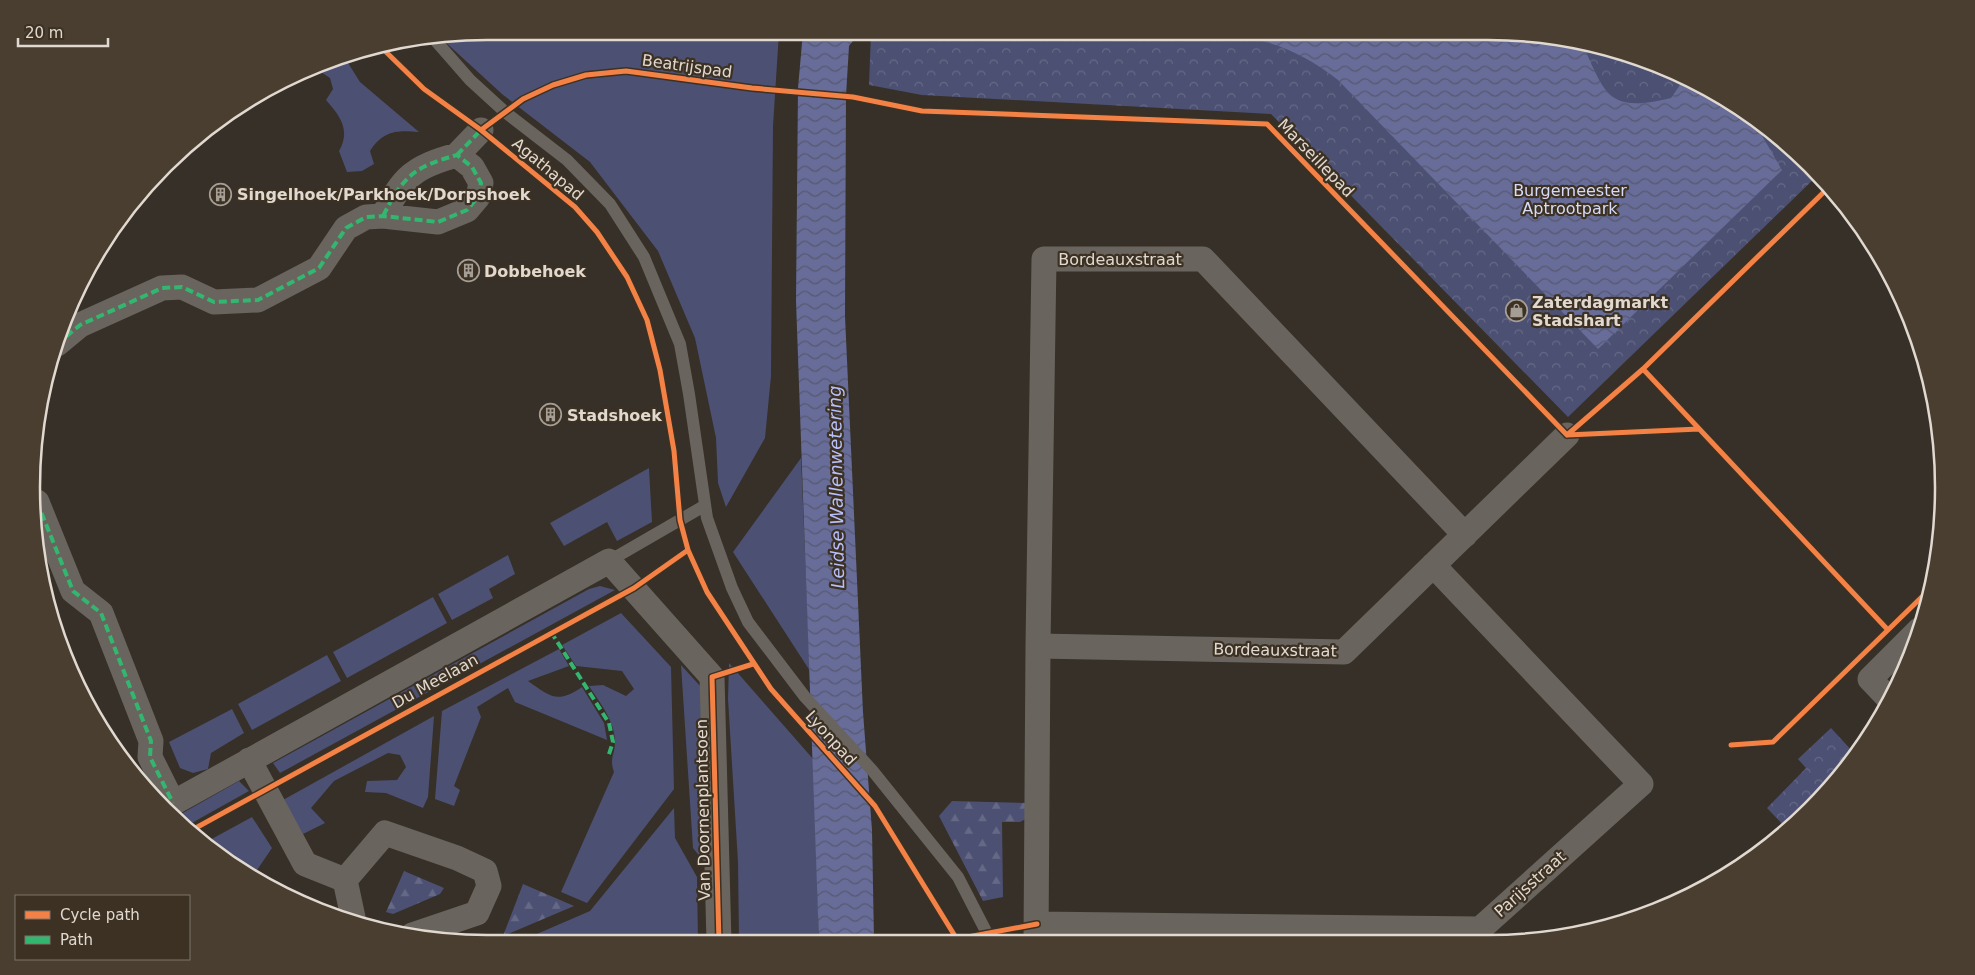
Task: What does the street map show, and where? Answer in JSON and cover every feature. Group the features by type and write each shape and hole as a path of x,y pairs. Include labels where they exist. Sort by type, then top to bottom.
{"street":[{"path":"383,216 397,189 416,170 456,156 481,130"},
{"path":"67,336 80,325 162,288 182,287 214,302 258,300 319,268 346,228 366,217 383,216 438,222 467,210 478,197 481,183 472,167 456,156"},
{"name":"Bordeauxstraat","path":"1037,933 1038,646 1044,259 1203,258 1465,535"},
{"name":"Bordeauxstraat","path":"1038,646 1344,652 1567,435"},
{"path":"41,511 73,590 101,613 151,741 150,757 165,798"},
{"name":"Du Meelaan","path":"171,804 609,561"},
{"name":"Van Doornenplantsoen","path":"609,561 712,677 719,935"},
{"name":"Parijsstraat","path":"1037,933 1480,929 1641,784 1434,565"},
{"path":"1884,694 1870,679 1907,642"},
{"path":"249,760 305,864 345,880"},
{"path":"345,880 385,833 457,858 485,871 489,886 476,913 425,930"},
{"path":"345,880 352,914"}],"lane":[{"name":"Agathapad","path":"438,43 470,80 505,112 567,160 610,204 644,257 680,344 690,394 704,506"},
{"name":"Du Meelaan","path":"609,561 704,506"},
{"name":"Lyonpad","path":"704,506 722,561 748,622 805,697 872,770 958,877 988,935"}],"green space":[{"path":"488,40 778,40 773,126 771,376 765,438 726,507 718,483 716,438 695,338 658,251 590,162 502,94 446,42"},
{"name":"Burgemeester Aptrootpark","path":"871,40 1517,41 1546,44 1603,55 1659,74 1685,86 1736,115 1760,132 1813,180 1568,417 1271,114 922,95 869,85"},
{"path":"348,63 360,82 419,132 403,131 385,136 370,151 374,164 362,171 347,172 339,151 344,130 336,112 326,100 333,89 330,78 321,72"},
{"path":"801,458 810,671 733,552"},
{"path":"649,468 652,522 617,541 607,522 564,546 550,523"},
{"path":"508,555 515,574 489,589 493,598 452,620 438,594"},
{"path":"600,586 615,590 280,773 273,763 589,589"},
{"path":"433,597 447,623 347,678 333,652"},
{"path":"621,613 671,667 674,789 587,903 561,892 614,772 612,760 615,746 610,720 589,686 603,685 626,696 634,689 622,671 576,666 562,645"},
{"path":"559,649 569,666 528,681 549,694 560,697 582,687 604,723 607,740 515,702 508,688 477,707 481,717 454,786 460,790 454,806 435,799 442,711"},
{"path":"327,655 341,681 252,730 238,704"},
{"path":"729,663 814,760 819,935 739,935 738,862 728,699"},
{"path":"681,665 701,687 705,863 693,848"},
{"path":"232,709 244,733 211,753 208,769 193,773 180,768 169,742"},
{"path":"434,716 428,797 423,808 386,793 365,792 367,781 397,780 406,767 400,755 388,753 334,781 311,808 325,823 303,834 283,800"},
{"path":"1831,728 1851,749 1824,783 1783,824 1767,808 1806,768 1798,759"},
{"path":"239,781 249,791 191,823 181,814"},
{"path":"952,801 1030,803 1029,817 1020,822 1002,822 1003,897 983,901 939,816"},
{"path":"674,808 675,838 697,877 698,935 534,935 590,911"},
{"path":"252,817 272,848 257,871 211,839"},
{"path":"404,871 444,888 440,894 393,914 386,912"},
{"path":"523,884 574,906 505,935 503,935"}],"water":[{"name":"Leidse Wallenwetering","path":"802,40 854,40 849,46 846,96 845,316 863,712 872,830 874,935 819,935 796,301 798,88"},
{"path":"1257,40 1488,40 1546,44 1586,51 1604,88 1612,96 1621,101 1634,103 1650,102 1671,98 1681,84 1736,115 1761,133 1782,170 1598,349 1338,80 1296,53"}],"marked path":[{"path":"457,155 481,130"},
{"path":"457,155 472,167 481,183 478,197 467,210 438,222 383,216 397,192 411,175 442,159 457,155"},
{"path":"67,336 80,325 162,288 182,287 214,302 258,300 319,268 346,228 366,217 383,216"},
{"path":"41,511 73,591 101,613 151,741 150,757 173,803"},
{"path":"551,632 609,723 613,742 608,757"}],"cycle path":[{"path":"386,52 424,89 481,130 575,207 597,232 627,277 647,320 660,370 674,451 680,520 688,550 707,592 771,689 875,806 954,935"},
{"name":"Beatrijspad","path":"481,130 523,99 553,85 586,75 626,71 752,88 853,97 922,111 1267,124 1567,435 1643,369 1824,192"},
{"path":"1643,369 1888,630"},
{"path":"1567,435 1699,429"},
{"path":"196,828 634,588 688,550"},
{"path":"1731,745 1773,742 1921,598"},
{"path":"719,935 712,677 753,664"},
{"path":"978,935 1037,924"}],"place":[{"name":"Singelhoek/Parkhoek/Dorpshoek","path":"221,194"},
{"name":"Dobbehoek","path":"468,271"},
{"name":"Zaterdagmarkt Stadshart","path":"1516,311"},
{"name":"Stadshoek","path":"551,415"}]}
